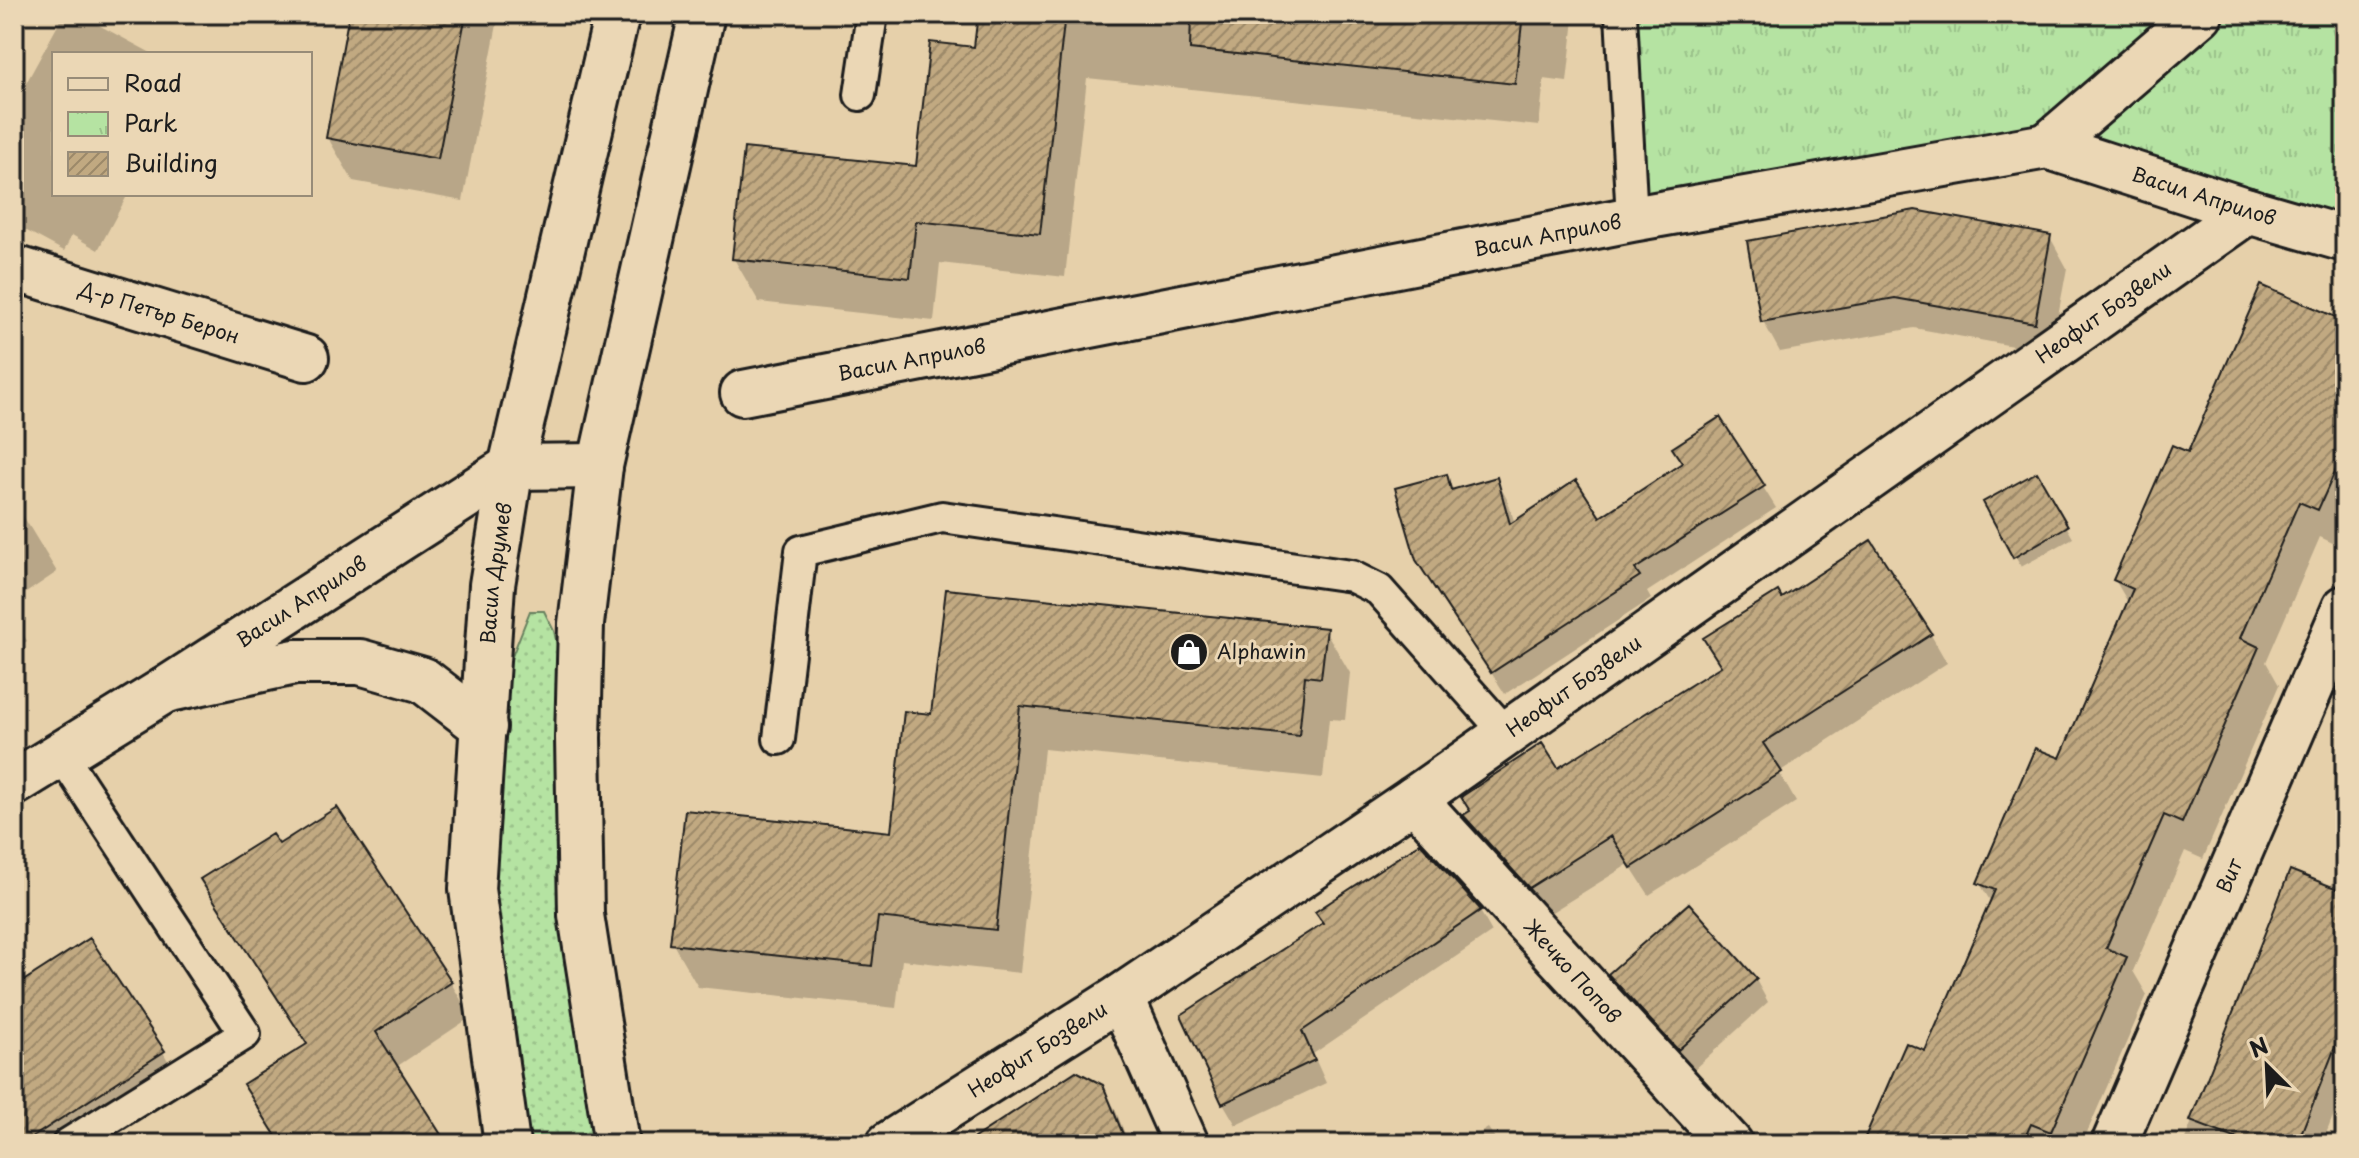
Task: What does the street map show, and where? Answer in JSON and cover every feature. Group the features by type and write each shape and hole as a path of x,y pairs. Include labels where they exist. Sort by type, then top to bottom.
{"street":[{"name":"Васил Друмев","path":"507,1144 472,889 492,585 511,467 617,14"},
{"path":"617,1144 581,915 578,738 581,624 600,466 702,14"},
{"path":"2047,146 2200,14"},
{"name":"Васил Априлов","path":"743,393 1632,219 2047,146 2345,239"},
{"name":"Неофит Бозвели","path":"889,1144 1121,997 1414,799 2248,211"},
{"name":"Д-р Петър Берон","path":"14,268 306,358"},
{"path":"511,467 600,466"},
{"name":"Васил Априлов","path":"14,783 165,690 511,467"},
{"name":"Вит","path":"2114,1144 2345,608"},
{"path":"165,690 295,662 360,662 423,680 484,727"},
{"name":"Жечко Попов","path":"1414,799 1730,1144"},
{"path":"1121,997 1186,1144"}],"lane":[{"path":"860,95 872,14"},
{"path":"1621,14 1632,219"},
{"path":"779,739 801,551 942,517 1351,576 1379,590 1506,733"},
{"path":"61,754 245,1034 68,1144"}],"green space":[{"path":"1621,14 2345,14 2345,239 2047,146 1632,219"},
{"path":"530,611 544,611 554,631 578,738 617,1144 507,1144 484,727"}],"building":[{"path":"349,14 466,14 438,159 326,138"},
{"path":"978,14 1065,14 1040,234 916,221 910,278 732,259 744,148 916,166 930,42 974,47"},
{"path":"1191,14 1523,14 1515,84 1190,49"},
{"path":"1915,210 2051,235 2035,323 1895,298 1761,322 1747,241"},
{"path":"2261,285 2345,321 2345,449 2318,510 2299,502 2240,638 2259,647 2182,823 2164,815 2106,948 2127,957 2051,1132 2031,1124 2022,1144 1862,1144 1906,1043 1925,1051 1995,890 1977,883 2035,748 2060,758 2133,589 2113,580 2172,445 2188,452"},
{"path":"1720,417 1765,486 1635,569 1640,576 1491,673 1416,560 1395,488 1447,474 1451,490 1497,477 1510,524 1576,480 1600,517 1682,463 1672,448"},
{"path":"2037,472 2068,526 2013,558 1983,502"},
{"path":"1871,540 1932,634 1763,743 1782,772 1631,868 1611,836 1529,888 1463,815 1470,811 1461,797 1542,743 1558,768 1721,666 1703,638 1778,591 1782,598"},
{"path":"946,589 1327,628 1321,678 1305,676 1299,736 1020,706 996,930 878,917 872,966 670,944 685,810 891,832 904,711 931,714"},
{"path":"337,807 452,982 376,1032 447,1144 281,1144 243,1084 307,1044 200,879 272,834 279,844"},
{"path":"1420,843 1481,910 1302,1031 1315,1060 1222,1104 1181,1015 1323,923 1315,912"},
{"path":"2290,870 2345,892 2345,1022 2297,1144 2251,1144 2190,1121"},
{"path":"1689,903 1757,979 1678,1050 1608,974"},
{"path":"90,938 165,1051 22,1144 14,1144 14,987"},
{"path":"1076,1071 1103,1085 1127,1144 965,1144"}],"place":[{"name":"Alphawin","path":"1189,652"}]}
